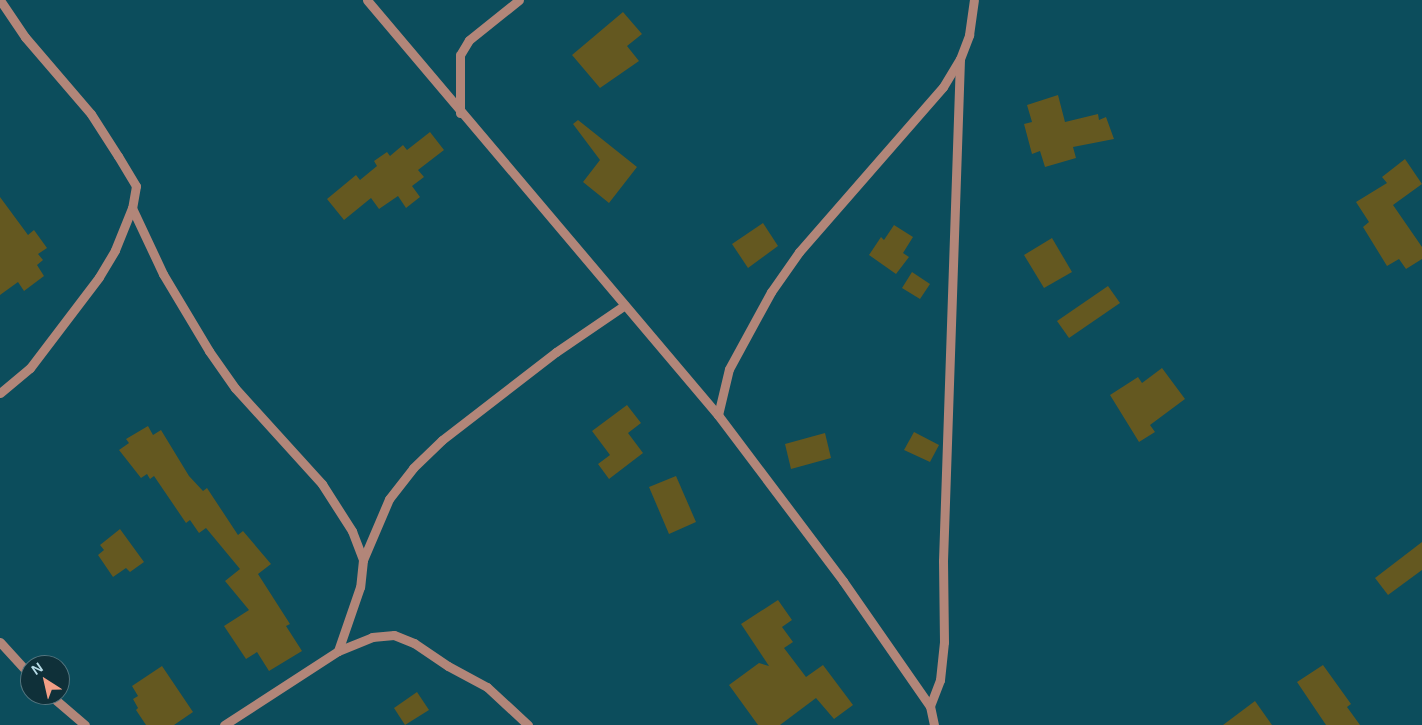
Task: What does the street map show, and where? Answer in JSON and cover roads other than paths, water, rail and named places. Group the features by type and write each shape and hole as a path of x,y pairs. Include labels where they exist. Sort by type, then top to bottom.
{"street":[{"path":"0,0 25,37 91,114 136,186 132,208 115,250 99,277 30,368 0,394"},
{"path":"367,0 460,113 718,414 843,581 930,706 934,725"},
{"path":"460,113 460,55 469,40 519,0"},
{"path":"718,414 729,369 771,292 799,252 943,87 960,60 969,35 974,0"},
{"path":"930,706 940,680 944,642 943,561 960,60"},
{"path":"132,208 163,274 209,350 234,388 305,465 340,509 352,531 363,560"},
{"path":"338,651 360,587 363,560 389,499 413,468 442,440 556,352 625,305"},
{"path":"224,725 338,651 372,637 394,635 414,643 487,687 528,725"},
{"path":"0,642 20,664"},
{"path":"62,705 85,725"}]}
